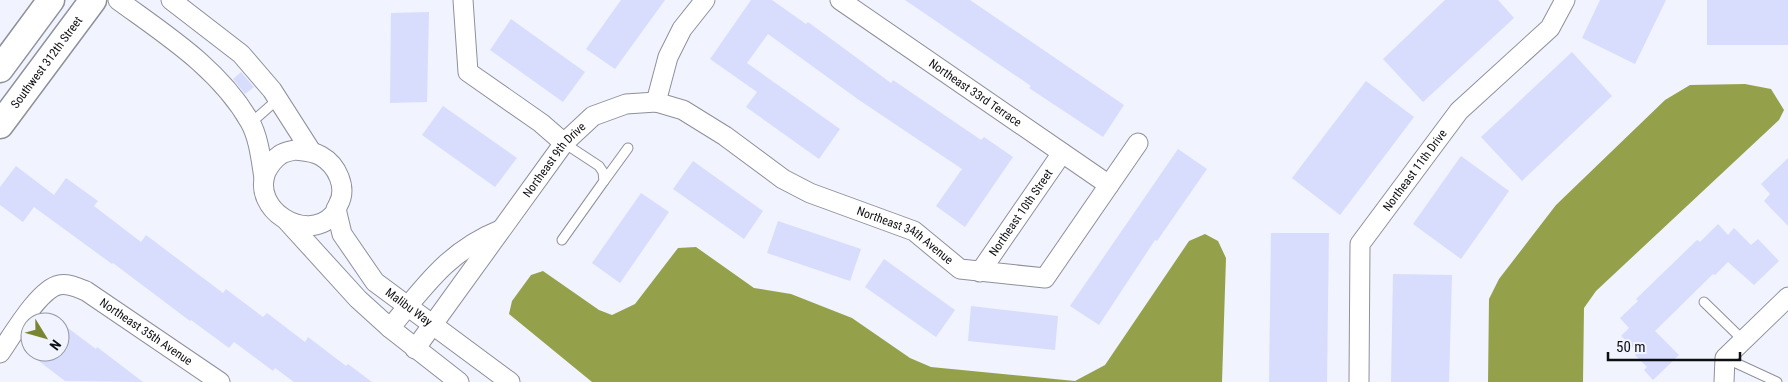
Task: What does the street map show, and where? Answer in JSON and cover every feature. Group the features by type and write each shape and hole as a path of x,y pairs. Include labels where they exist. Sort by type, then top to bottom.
{"main road":[{"path":"0,69 51,0"},
{"name":"Southwest 312th Street","path":"0,125 93,0"}],"street":[{"path":"118,0 195,57 231,95 251,123 261,154 265,195 273,210 287,222 358,298 390,328 459,382"},
{"name":"Malibu Way","path":"170,0 241,54 272,90 310,151 325,159 336,171 342,191 341,201 336,209 342,234 375,282 510,382"},
{"path":"463,0 468,72 541,122 564,143"},
{"path":"656,102 668,57 682,29 705,0"},
{"name":"Northeast 33rd Terrace","path":"840,0 1109,185"},
{"name":"Northeast 11th Drive","path":"1359,382 1360,244 1459,111 1550,28 1565,0"},
{"name":"Northeast 9th Drive","path":"415,349 564,143 593,116 626,104 656,102"},
{"name":"Northeast 34th Avenue","path":"656,102 683,110 725,136 783,179 810,193 914,231 960,269 1045,278 1138,143"},
{"path":"264,178 270,164 280,155 295,150 310,151"},
{"name":"Northeast 10th Street","path":"980,272 1062,153"},
{"path":"287,222 303,226 320,224 333,215 336,209"},
{"name":"Northeast 9th Drive","path":"390,328 440,268 480,238 501,229"},
{"name":"Northeast 35th Avenue","path":"0,353 39,297 58,285 71,285 86,291 220,382"},
{"path":"1724,382 1725,358 1788,297"}],"lane":[{"path":"251,123 278,99"},
{"path":"564,143 599,166 603,172 604,181"},
{"path":"562,240 628,148"},
{"path":"1704,302 1743,340"},
{"path":"1725,358 1777,382"}],"shaded area":[{"path":"1745,84 1771,89 1784,110 1779,120 1596,291 1584,308 1583,382 1488,382 1489,299 1499,279 1556,205 1665,100 1690,85"},
{"path":"1205,234 1218,241 1226,258 1222,382 592,382 509,314 512,301 531,275 543,271 599,310 612,315 635,304 678,248 696,247 754,288 791,294 852,318 910,358 931,367 1075,381 1105,365 1189,241"}],"building":[{"path":"621,0 665,0 615,69 586,49"},
{"path":"751,0 772,0 806,24 808,22 891,83 893,80 981,140 984,137 1013,157 965,227 936,206 962,169 859,100 768,34 747,63 840,129 819,159 746,107 757,92 710,59"},
{"path":"905,0 970,0 1124,105 1103,137 1029,88 1031,86"},
{"path":"1445,0 1498,0 1514,18 1423,102 1383,59"},
{"path":"1600,0 1666,0 1635,64 1582,38"},
{"path":"1707,0 1788,0 1788,45 1707,45"},
{"path":"429,12 427,102 390,103 391,13"},
{"path":"511,19 585,72 563,102 490,50"},
{"path":"1572,52 1612,96 1522,181 1481,137"},
{"path":"241,72 254,87 245,94 233,79"},
{"path":"1366,81 1414,117 1340,215 1292,178"},
{"path":"443,106 517,158 495,187 422,135"},
{"path":"1178,149 1207,169 1157,241 1155,240 1099,325 1070,306"},
{"path":"1461,156 1509,191 1461,259 1413,224"},
{"path":"1788,158 1788,226 1764,201 1770,194 1761,184"},
{"path":"693,161 763,211 744,239 673,189"},
{"path":"16,166 54,195 66,178 98,201 94,206 141,242 146,235 223,293 226,289 263,317 267,313 305,342 308,337 346,366 348,364 372,382 294,382 275,368 273,371 234,342 229,348 34,207 23,222 0,205 0,187"},
{"path":"641,193 669,212 620,283 592,263"},
{"path":"778,221 861,249 850,281 767,253"},
{"path":"1718,224 1728,235 1734,228 1751,245 1758,239 1779,261 1754,285 1728,262 1715,275 1713,274 1655,331 1679,355 1653,380 1644,370 1647,367 1635,355 1638,352 1621,336 1629,328 1620,318 1638,301 1636,299 1697,240 1700,242"},
{"path":"1271,233 1329,233 1327,382 1269,382"},
{"path":"884,259 955,310 936,337 865,287"},
{"path":"1393,274 1452,275 1449,382 1391,382"},
{"path":"971,306 1058,316 1055,350 968,341"},
{"path":"70,330 96,349 97,347 143,382 65,381 40,362 70,362"}]}
